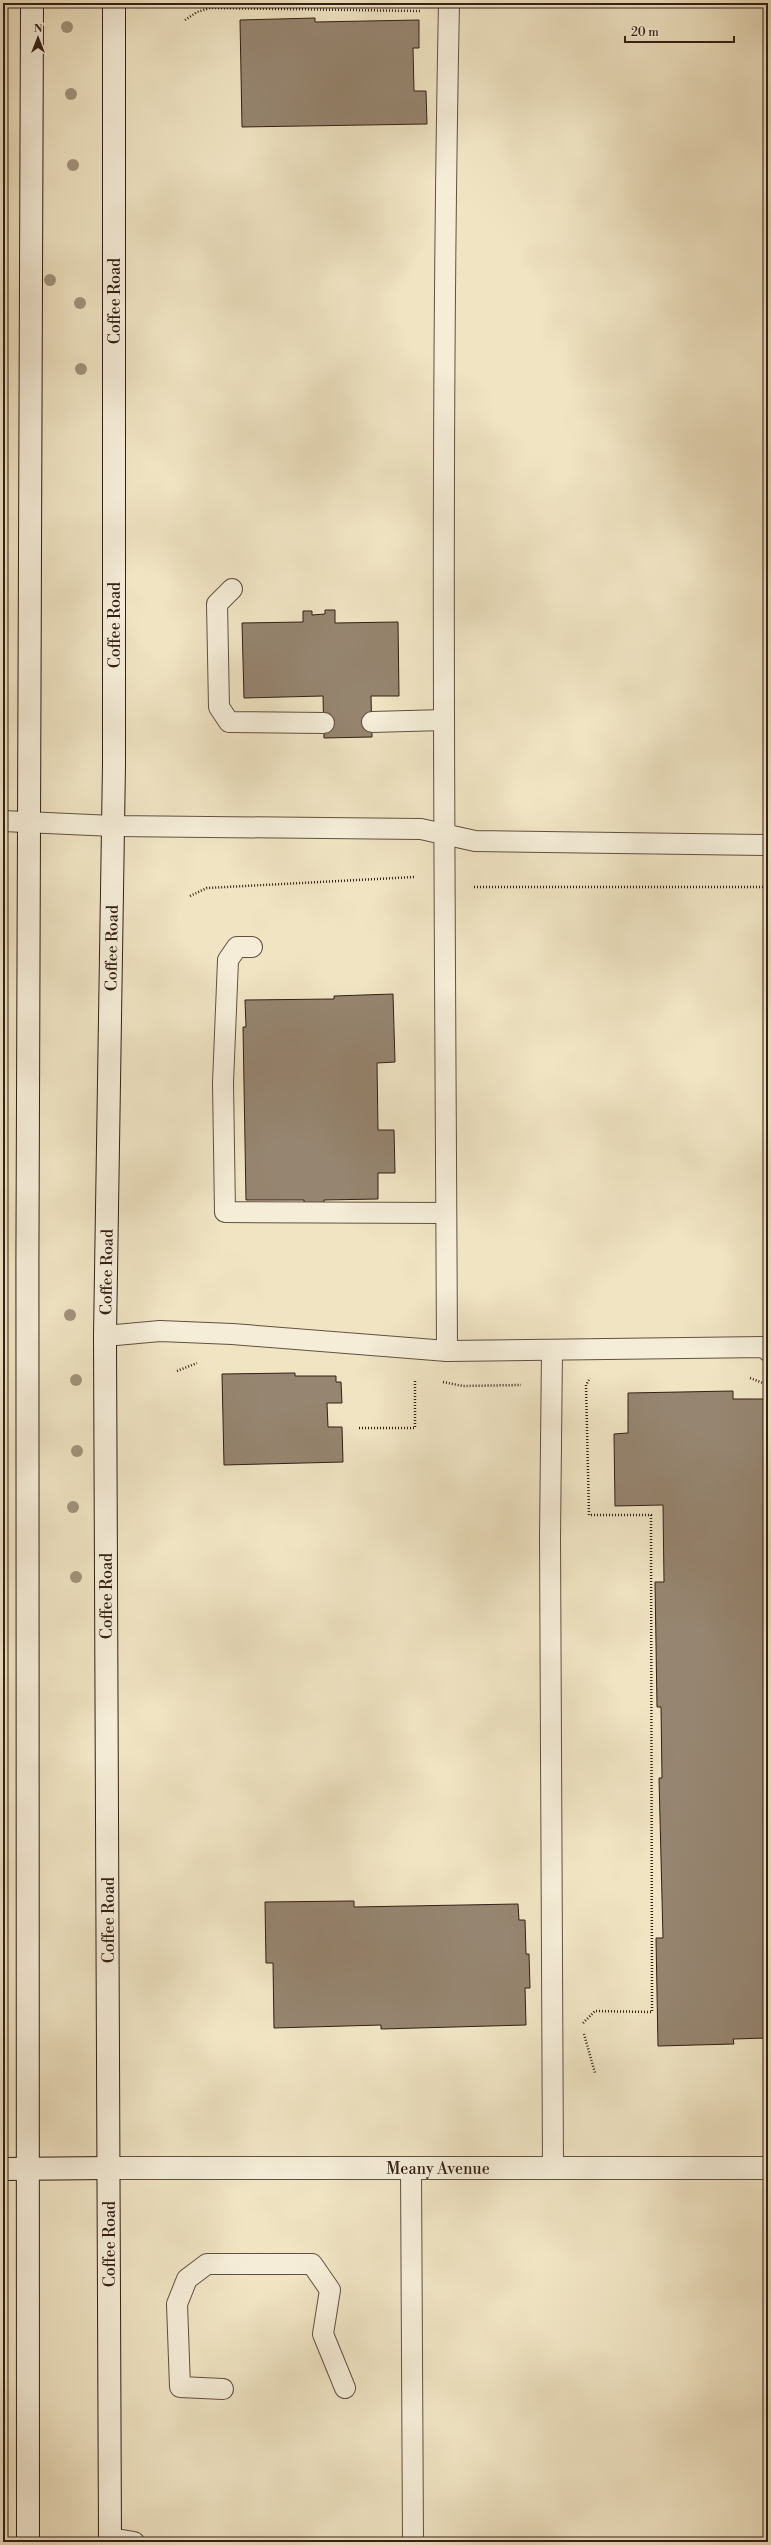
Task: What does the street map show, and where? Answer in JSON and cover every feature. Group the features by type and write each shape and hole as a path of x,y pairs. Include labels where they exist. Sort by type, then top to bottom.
{"main road":[{"path":"28,2542 26,2168 26,1338 30,822 32,3"},
{"name":"Coffee Road","path":"110,2540 105,1336 113,826 114,3"},
{"name":"Meany Avenue","path":"3,2169 768,2168"}],"lane":[{"path":"447,1351 444,720 446,165 449,3"},
{"path":"232,588 217,604 219,707 222,712 229,722 324,723"},
{"path":"372,722 444,720"},
{"path":"3,821 113,826 421,829 475,841 768,845"},
{"path":"252,947 237,947 228,960 223,1084 225,1212 446,1213"},
{"path":"105,1336 160,1331 232,1334 447,1351 764,1347 768,1351"},
{"path":"552,1350 550,1561 554,2169"},
{"path":"411,2168 413,2542"},
{"path":"223,2389 180,2387 177,2304 187,2279 207,2264 312,2264 330,2290 323,2334 345,2388"},
{"path":"110,2540 134,2542"}],"path":[{"path":"185,20 196,12 210,8 421,11 421,7"},
{"path":"190,896 207,888 397,877 420,877 469,887 768,887"},
{"path":"592,1376 586,1384 589,1515 651,1515 652,2012 595,2011 583,2020 584,2034 595,2073"},
{"path":"744,1378 764,1383 768,1378"}],"shaded area":[{"path":"3,3 6,3 6,32 3,497"}],"building":[{"path":"315,18 315,22 419,20 419,48 413,48 414,91 426,91 427,124 242,127 240,20"},
{"path":"325,610 335,610 335,623 398,622 399,696 371,696 372,737 324,738 323,696 244,698 242,623 303,622 303,611 312,611 312,615 325,614"},
{"path":"393,994 395,1062 377,1063 378,1130 394,1130 395,1173 378,1173 378,1199 324,1200 324,1209 304,1209 304,1200 246,1200 243,1027 246,1027 245,1000 334,999 334,996"},
{"path":"295,1373 295,1376 336,1376 336,1382 341,1382 342,1403 327,1403 328,1427 342,1427 343,1462 224,1465 222,1374"},
{"path":"733,1391 733,1399 768,1399 768,2038 733,2039 734,2044 658,2046 656,1938 663,1938 659,1778 662,1778 661,1707 657,1707 655,1582 664,1582 663,1505 615,1506 614,1434 628,1433 628,1393"},
{"path":"354,1901 354,1907 518,1904 519,1920 525,1920 526,1954 529,1954 530,1988 525,1988 526,2025 381,2029 381,2025 274,2028 273,1963 266,1963 265,1902"}]}
